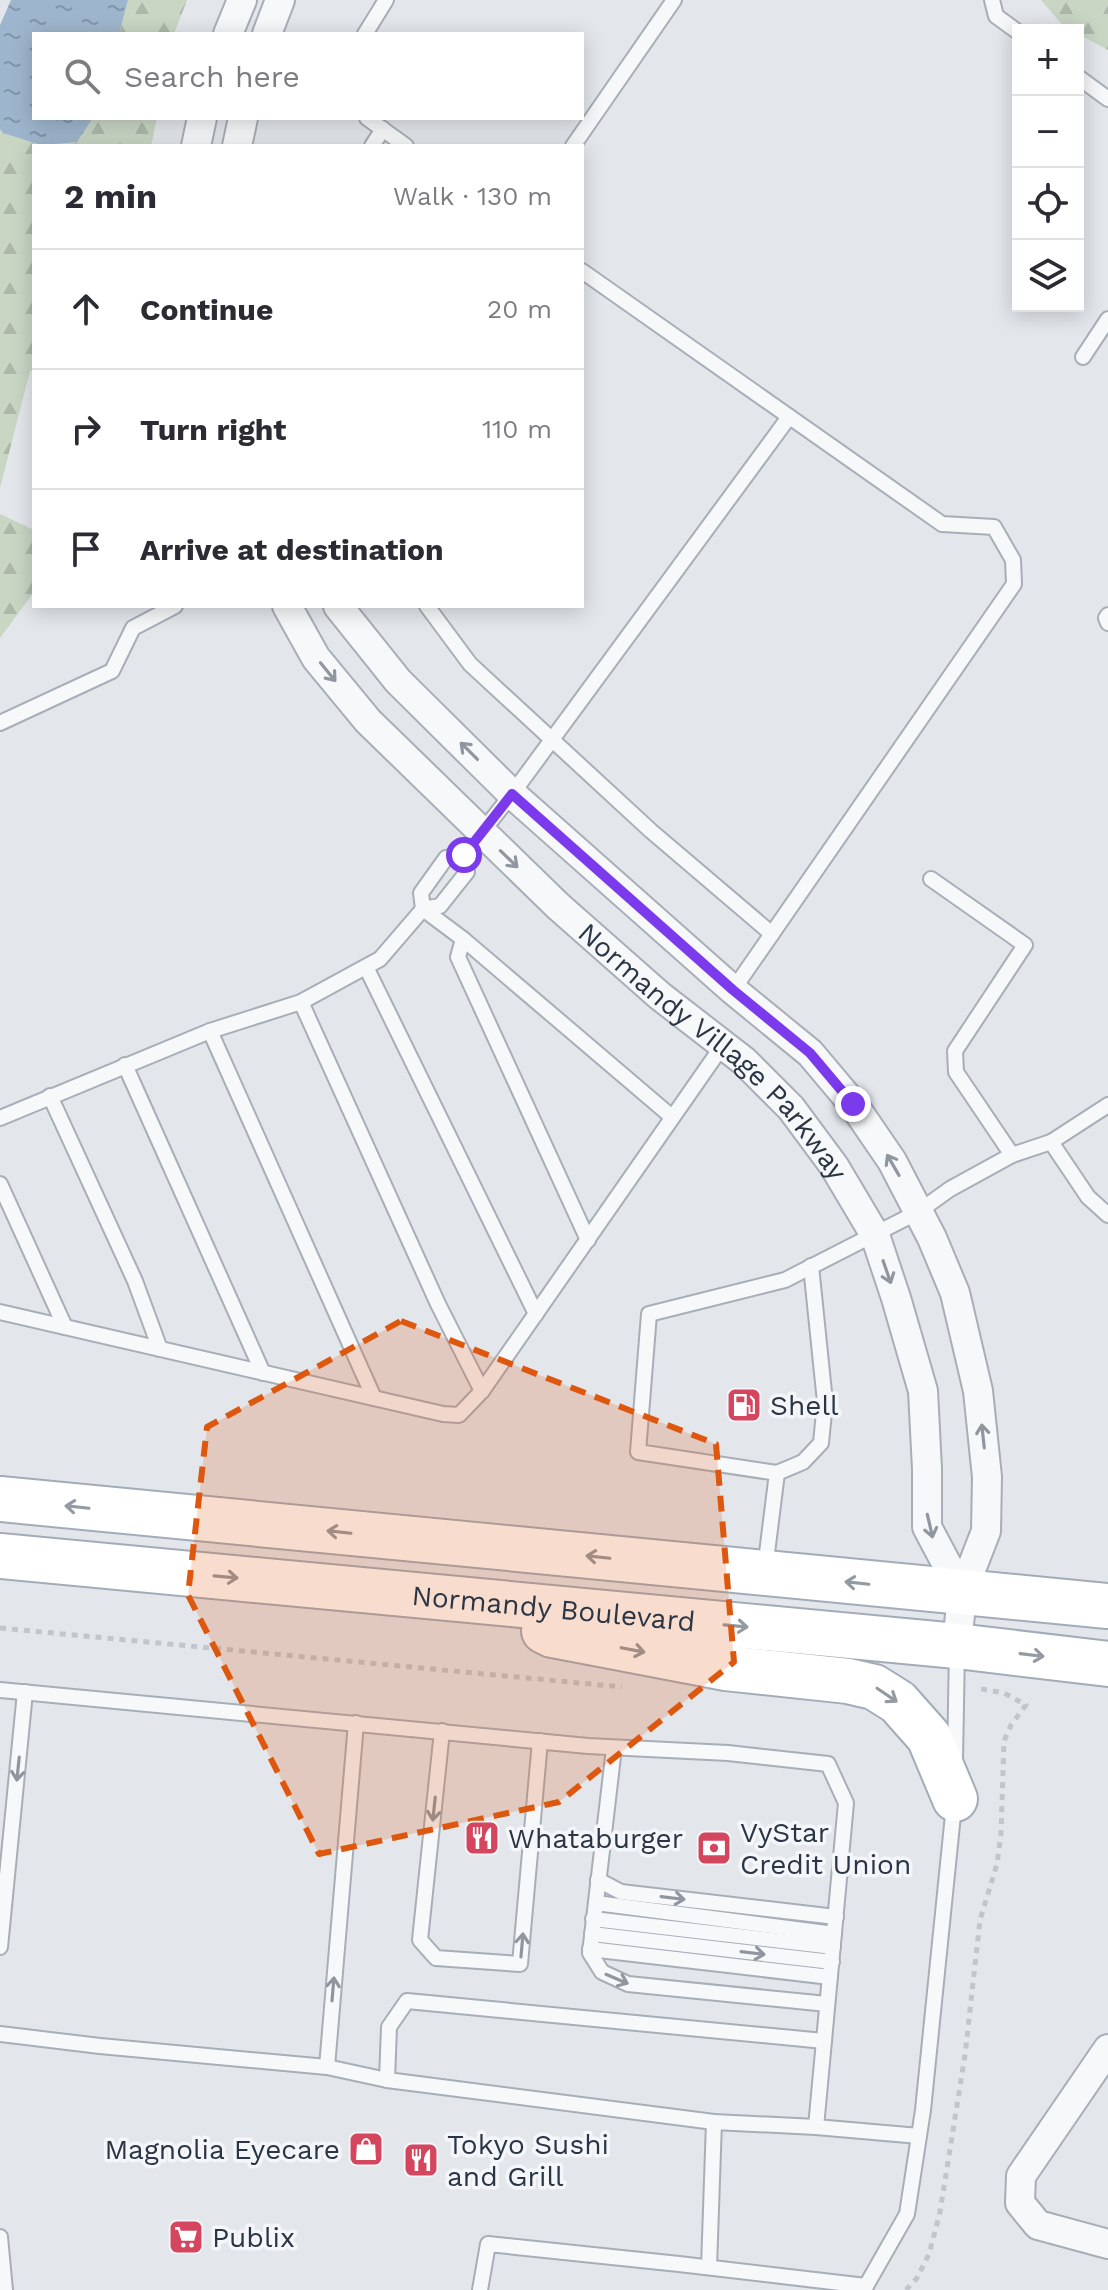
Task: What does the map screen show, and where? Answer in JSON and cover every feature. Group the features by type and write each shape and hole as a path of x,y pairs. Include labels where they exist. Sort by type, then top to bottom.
{"main road":[{"name":"Normandy Boulevard","path":"0,1499 1108,1606"},
{"path":"149,1570 155,1514"},
{"name":"Normandy Boulevard","path":"0,1556 480,1601 957,1665 1108,1664"},
{"path":"480,1601 552,1635 725,1668 848,1681 874,1687 898,1702 929,1737 955,1799"}],"street":[{"path":"229,32 242,0"},
{"path":"268,32 280,0"},
{"path":"196,144 202,120"},
{"path":"237,144 243,120"},
{"name":"Normandy Village Parkway","path":"288,608 316,658 368,721 558,906 637,976 744,1061 791,1108 834,1166 875,1235 896,1298 923,1391 927,1527 962,1593"},
{"name":"Normandy Village Parkway","path":"340,608 398,681 512,794 733,990 810,1053 853,1104 892,1161 932,1238 955,1293 978,1391 987,1477 986,1531 962,1593 957,1665"},
{"path":"1108,2049 1021,2176 1020,2203 1038,2225 1108,2244"}],"lane":[{"path":"366,32 386,0"},
{"path":"574,144 674,0"},
{"path":"992,0 996,16 1012,28"},
{"path":"1084,81 1108,99"},
{"path":"370,120 403,144"},
{"path":"373,144 383,129"},
{"path":"584,272 942,524 994,527 1013,560 1014,584 733,990"},
{"path":"1083,357 1108,319"},
{"path":"672,1117 463,939 423,909 421,893 446,858 464,855 512,794 789,417"},
{"path":"0,723 112,671 133,628 171,608"},
{"path":"428,608 470,664 661,840 772,934"},
{"path":"1108,615 1108,623"},
{"path":"0,1118 210,1031 301,1002 366,967 380,959 423,909 440,906 467,872 464,855"},
{"path":"931,879 1025,945 955,1051 956,1072 1012,1155"},
{"path":"463,939 458,957 588,1240"},
{"path":"366,967 536,1314"},
{"path":"301,1002 438,1304 482,1391"},
{"path":"210,1031 374,1398"},
{"path":"0,1312 443,1414 459,1415 482,1391 723,1045"},
{"path":"125,1065 263,1373"},
{"path":"50,1096 135,1281 160,1349"},
{"path":"811,1266 825,1402 821,1443 803,1462 777,1473 638,1452 649,1314 785,1280 811,1266 875,1235 918,1212 950,1189 1012,1155 1051,1142 1108,1105"},
{"path":"1051,1142 1088,1197 1108,1215"},
{"path":"0,1184 65,1327"},
{"path":"765,1573 777,1473"},
{"path":"480,2290 488,2244 709,2267 862,2288 907,2214 919,2136 955,1799 957,1665"},
{"path":"0,1690 614,1748 728,1753 828,1764 846,1803 816,2127"},
{"path":"0,1947 25,1692"},
{"path":"327,2067 356,1723"},
{"path":"442,1731 420,1940 436,1958 520,1964 540,1741"},
{"path":"614,1748 590,1953 602,1972 628,1984 827,2004"},
{"path":"598,1880 621,1892 836,1917"},
{"path":"596,1903 832,1955"},
{"path":"592,1934 832,1955"},
{"path":"592,1934 832,1955"},
{"path":"387,2080 389,2027 407,2001 824,2041"},
{"path":"0,2034 327,2067 387,2080 714,2122 919,2136"},
{"path":"709,2267 714,2122"},
{"path":"0,2237 5,2290"}],"path":[{"path":"0,1628 626,1688"},
{"path":"906,2290 917,2278 929,2254 940,2212 965,2055 980,1920 997,1864 1004,1799 1004,1741 1026,1705 957,1665"}],"highlighted area":[{"path":"401,1321 716,1444 734,1662 559,1802 319,1854 188,1595 207,1427"}],"green space":[{"path":"128,0 187,0 175,32 120,32"},
{"path":"1041,0 1108,0 1108,50 1084,37 1084,24 1062,24"},
{"path":"92,120 157,120 151,144 32,144 32,370 0,488 0,129 3,133 77,142"},
{"path":"0,514 32,529 32,595 0,638"}],"water":[{"path":"11,0 128,0 120,32 32,32 32,120 92,120 77,142 38,144 3,133 0,129 0,25"}],"place":[{"name":"Shell","path":"744,1405"},
{"name":"Whataburger","path":"482,1838"},
{"name":"VyStar Credit Union","path":"714,1848"},
{"name":"Magnolia Eyecare","path":"366,2149"},
{"name":"Tokyo Sushi and Grill","path":"421,2160"},
{"name":"Publix","path":"186,2237"}],"route":[{"path":"464,855 512,794 733,990 810,1053 853,1104"}]}
